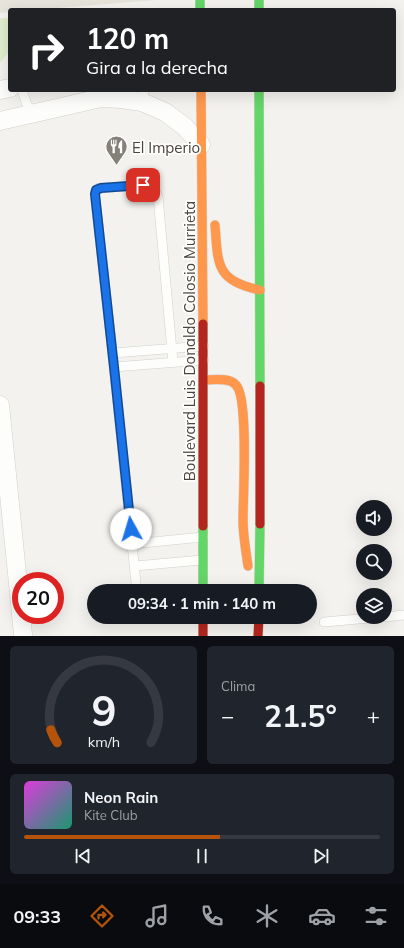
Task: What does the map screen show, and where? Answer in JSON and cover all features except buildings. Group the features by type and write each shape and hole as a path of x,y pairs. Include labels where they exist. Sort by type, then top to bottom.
{"main road":[{"name":"Boulevard Luis Donaldo Colosio Murrieta","path":"201,92 204,346 202,584"},
{"path":"259,92 259,584"},
{"path":"202,178 210,186 211,191"},
{"path":"215,215 219,259 224,274 240,286 260,290"},
{"path":"204,380 232,380 238,385 242,393 244,411 243,522 248,568 251,584"},
{"path":"258,636 259,624"}],"street":[{"path":"0,120 101,98 122,99 143,96 185,126 202,145"},
{"path":"0,404 8,560 12,577"},
{"path":"22,624 23,634"}],"lane":[{"path":"23,92 27,105 34,113"},
{"path":"136,583 113,353 95,194 98,188 143,185 154,189 158,197 173,362"},
{"path":"113,353 204,346"},
{"path":"114,367 204,360"},
{"path":"132,544 203,537"},
{"path":"134,566 202,560"},
{"path":"392,616 404,615"},
{"path":"324,622 356,619"}],"shaded area":[{"path":"0,0 157,0 57,8 8,8 8,12 0,13"}],"green space":[{"path":"0,18 8,18 8,53 0,63"}],"traffic: fast":[{"path":"200,0 200,8"},
{"path":"259,0 259,8"},
{"path":"259,92 260,386"},
{"path":"259,584 260,524"},
{"path":"203,526 203,584"}],"traffic: slow":[{"path":"201,92 203,324"},
{"path":"215,225 217,251 222,269 227,276 235,282 260,290"},
{"path":"204,380 233,382 240,394 243,408 244,427 243,526 248,566"}],"traffic: jam":[{"path":"203,324 203,526"},
{"path":"260,386 260,524"},
{"path":"203,624 203,636"},
{"path":"258,636 259,624"}],"place":[{"name":"El Imperio","path":"117,166"}],"route":[{"path":"131,529 95,194 98,188 143,185"}]}
